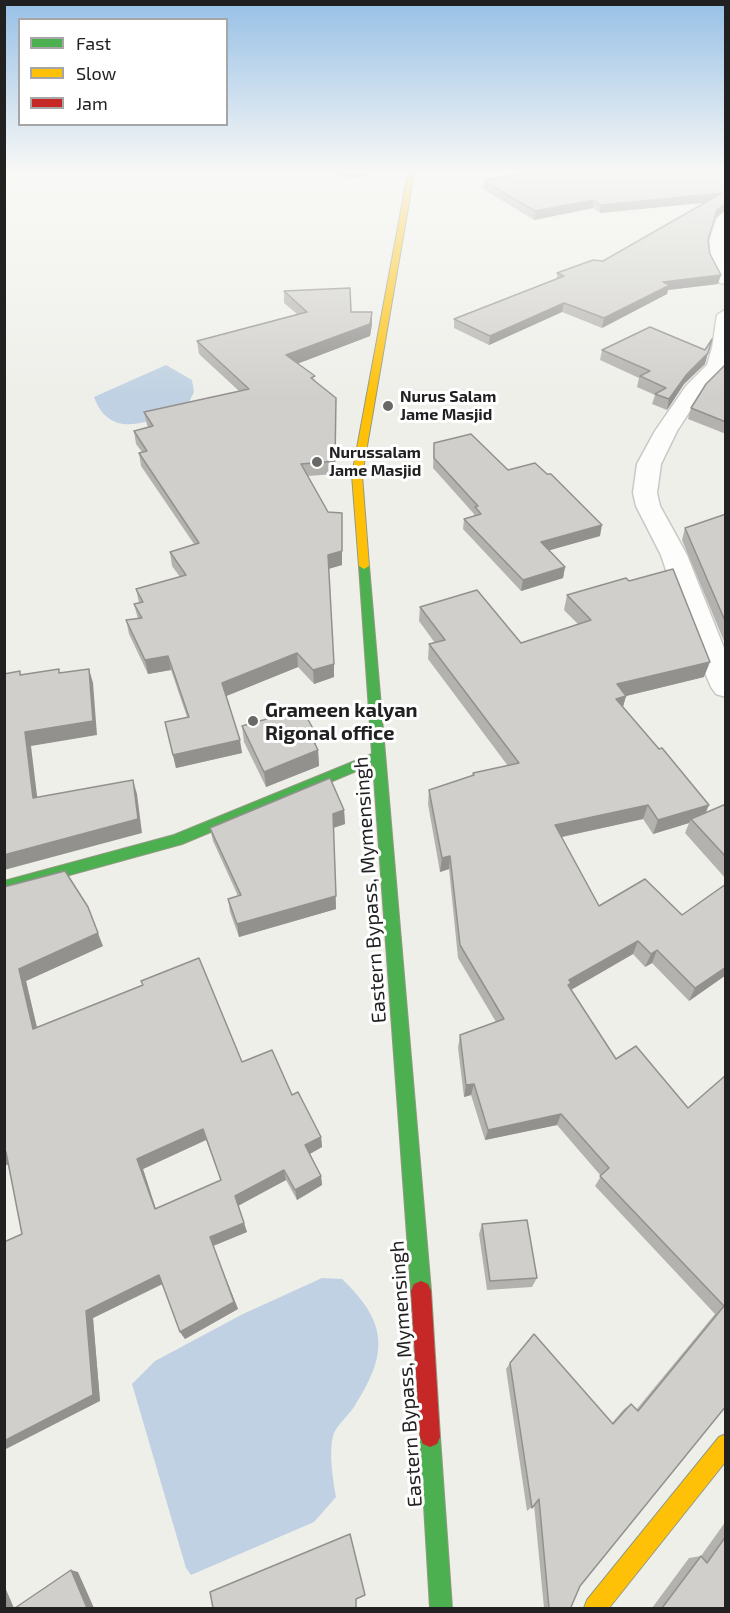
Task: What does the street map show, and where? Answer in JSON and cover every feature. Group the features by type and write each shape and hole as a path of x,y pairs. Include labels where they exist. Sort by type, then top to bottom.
{"main road":[{"name":"Eastern Bypass, Mymensingh","path":"396,248 357,475 420,1284 441,1608"},
{"path":"4,887 177,840 379,756"},
{"path":"595,1608 726,1444"}],"street":[{"path":"715,248 715,259 726,279"},
{"path":"726,315 722,348 716,367 693,390 666,431 649,464 645,493 648,506 674,555 696,618 726,687"}],"water":[{"path":"166,365 192,380 194,392 187,406 161,417 134,424 122,424 111,420 101,411 94,397"},
{"path":"322,1278 342,1279 357,1295 375,1325 378,1340 378,1355 373,1371 354,1407 336,1430 332,1439 336,1497 314,1522 191,1575 186,1568 132,1384 155,1361 243,1314"}],"building":[{"path":"625,248 709,248 721,275 663,282 670,285 604,318 564,303 490,336 454,319 564,276 557,273 593,260 603,261"},
{"path":"350,288 351,312 372,312 370,324 286,355 315,376 311,378 336,398 335,461 301,464 328,512 342,513 342,551 328,555 334,664 313,670 297,653 222,683 240,740 173,755 165,722 189,717 168,656 145,660 126,620 142,618 134,604 143,602 136,589 186,575 170,552 199,543 139,453 147,451 134,431 153,426 144,412 249,389 197,341 307,312 284,291"},
{"path":"650,327 705,350 712,339 708,353 687,374 669,399 655,394 666,388 640,376 650,371 602,350"},
{"path":"726,364 726,422 691,408 706,384"},
{"path":"471,434 508,470 535,463 547,474 551,474 602,525 541,542 565,567 523,580 464,519 481,514 475,507 478,506 434,458 434,443"},
{"path":"726,514 726,623 685,528"},
{"path":"673,569 710,662 617,684 626,696 616,699 659,749 662,748 709,805 658,820 648,805 555,825 599,906 645,879 682,915 726,884 726,967 695,988 657,950 651,954 638,941 569,980 571,983 568,985 616,1059 636,1046 688,1108 726,1075 726,1406 580,1586 572,1608 549,1608 539,1499 532,1508 510,1363 534,1334 613,1424 631,1404 638,1411 724,1306 600,1176 609,1168 561,1114 488,1130 474,1084 466,1085 460,1035 504,1019 460,945 450,856 442,858 429,790 474,775 473,773 519,763 429,644 445,640 420,607 477,590 521,643 591,620 567,595 626,578 629,581"},
{"path":"59,669 59,673 89,669 93,721 25,732 33,798 133,780 138,819 4,855 4,674 20,671 20,675"},
{"path":"302,709 315,732 310,734 318,750 264,772 242,726"},
{"path":"330,778 344,810 333,814 336,896 237,924 228,899 241,895 210,828"},
{"path":"726,804 726,857 691,819"},
{"path":"65,871 88,907 98,933 19,969 33,1029 143,985 141,981 199,958 242,1062 272,1050 292,1095 298,1092 321,1137 305,1145 321,1176 295,1190 284,1170 235,1196 244,1223 210,1237 234,1302 180,1332 159,1275 86,1311 93,1395 4,1441 4,1242 22,1234 6,1152 4,1152 4,887","holes":["203,1129 221,1180 155,1209 137,1159"]},
{"path":"527,1220 537,1278 490,1281 482,1224"},
{"path":"350,1534 365,1595 356,1599 356,1608 213,1608 210,1592"},
{"path":"726,1536 726,1608 662,1608 701,1556 707,1563"},
{"path":"71,1570 87,1608 15,1608"}],"traffic: fast":[{"path":"364,566 421,1291"},
{"path":"4,887 177,840 379,756"},
{"path":"430,1437 441,1608"}],"traffic: slow":[{"path":"364,566 357,475 398,248"},
{"path":"595,1608 726,1444"}],"traffic: jam":[{"path":"421,1291 430,1437"}],"place":[{"name":"Nurus Salam Jame Masjid","path":"388,406"},
{"name":"Nurussalam Jame Masjid","path":"317,462"},
{"name":"Grameen kalyan Rigonal office","path":"253,721"}]}
